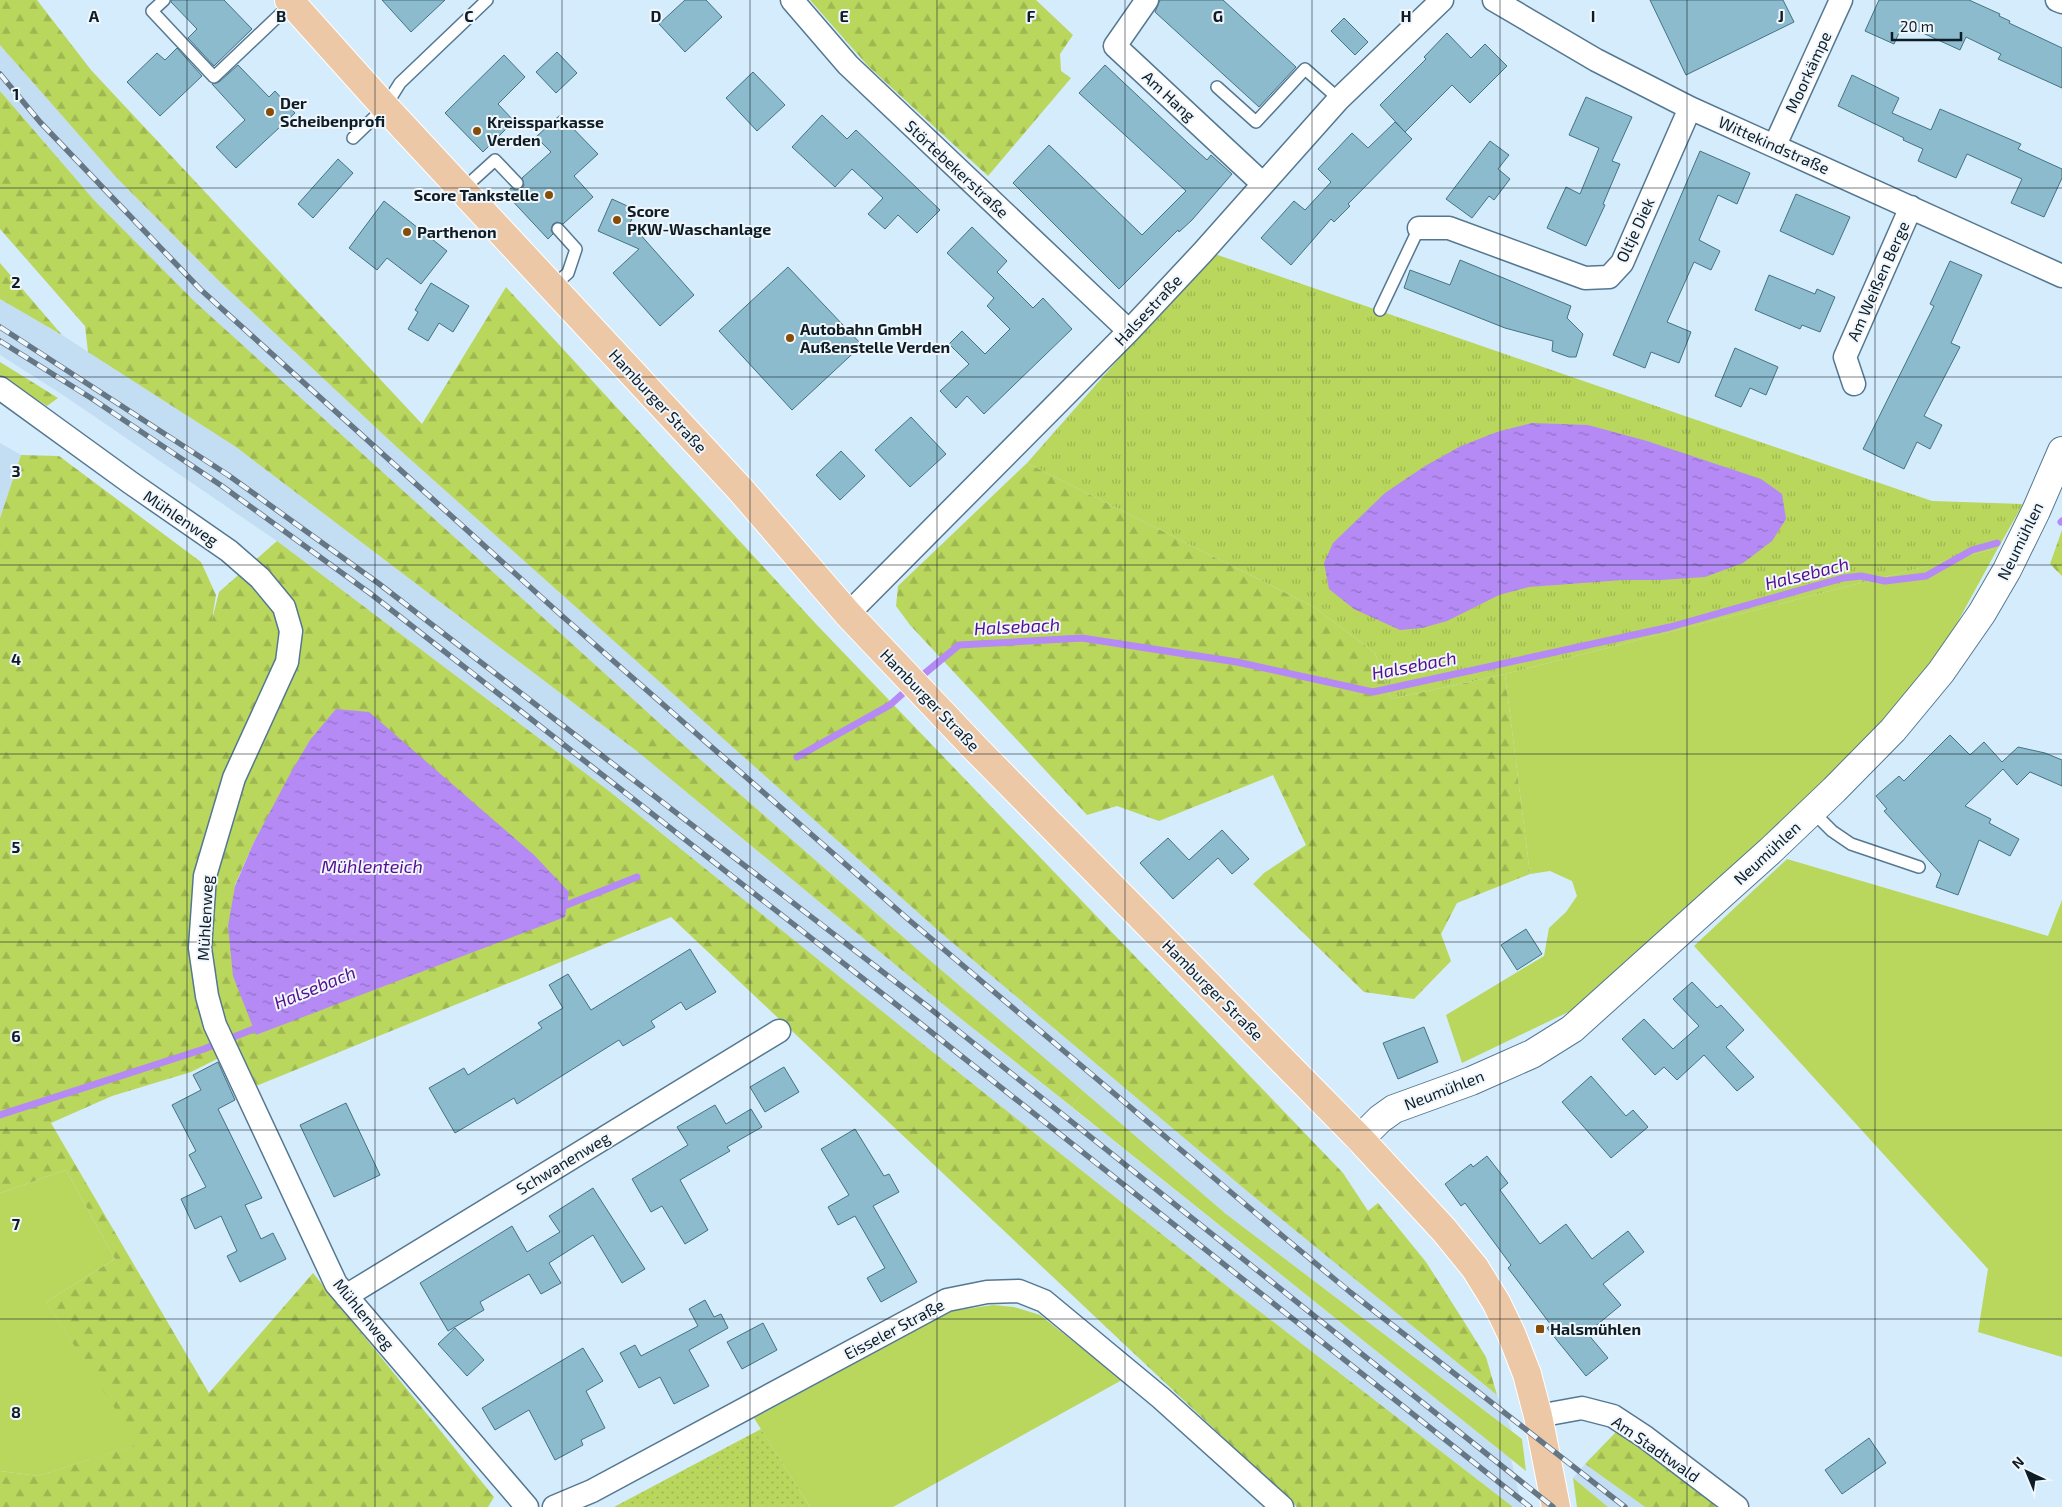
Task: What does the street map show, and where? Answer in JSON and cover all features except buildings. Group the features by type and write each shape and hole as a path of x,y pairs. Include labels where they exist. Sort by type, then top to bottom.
{"main road":[{"name":"Hamburger Straße","path":"290,2 740,489 848,614 1360,1139 1444,1230 1486,1285 1511,1333 1526,1374 1538,1416 1556,1507"}],"street":[{"name":"Störtebekerstraße","path":"792,0 848,65 1129,331"},
{"name":"Am Hang","path":"1147,0 1116,46 1263,184"},
{"name":"Halsestraße","path":"848,614 1129,331 1339,98 1442,0"},
{"name":"Wittekindstraße","path":"1494,0 1596,60 1690,108 2062,276"},
{"name":"Moorkämpe","path":"1775,145 1841,0"},
{"path":"2058,0 2062,2"},
{"name":"Oltje Diek","path":"1419,228 1449,228 1585,278 1610,277 1622,263 1690,108"},
{"name":"Am Weißen Berge","path":"1854,384 1845,357 1911,207"},
{"name":"Mühlenweg","path":"0,388 229,551 260,578 284,607 291,631 287,662 234,778 205,876 200,948 207,996 215,1025 336,1284 527,1507"},
{"name":"Neumühlen","path":"1360,1139 1380,1119 1394,1109 1506,1066 1532,1054 1572,1029 1812,811 1893,730 1941,672 1977,620 2007,570 2062,452"},
{"name":"Schwanenweg","path":"346,1296 779,1031"},
{"name":"Eisseler Straße","path":"554,1507 592,1499 948,1300 987,1292 1019,1291 1044,1302 1088,1338 1161,1398 1282,1507"},
{"name":"Am Stadtwald","path":"1538,1416 1582,1408 1614,1416 1645,1437 1736,1507"}],"lane":[{"path":"164,0 152,11 214,78 290,2"},
{"path":"353,138 385,107 400,84 487,0"},
{"path":"1217,87 1256,122 1305,69 1339,98"},
{"path":"462,190 495,160 517,183"},
{"path":"552,287 568,272 576,249 558,228"},
{"path":"1380,310 1419,228"},
{"path":"1812,811 1832,832 1851,844 1919,867"}],"shaded area":[{"path":"0,45 116,177 218,280 401,451 941,933 1247,1191 1497,1395 1512,1431 1226,1214 926,957 678,740 194,301 94,200 0,91"},
{"path":"0,299 62,335 236,447 638,752 955,1014 1511,1459 1522,1507 1513,1507 1232,1290 609,791 277,541 63,395 0,355"},
{"path":"0,443 21,455 0,518"},
{"path":"1585,1464 1645,1507 1608,1507 1573,1478"}],"green space":[{"path":"0,0 37,0 91,70 422,424 506,287 816,624 1343,1173 1368,1211 1378,1203 1426,1262 1486,1357 1497,1395 1247,1191 941,933 401,451 218,280 116,177 0,45"},
{"path":"810,0 1036,0 1073,35 1060,54 1061,71 1071,78 988,176 868,66"},
{"path":"0,91 94,200 194,301 678,740 926,957 1083,1091 1072,1107 955,1014 638,752 236,447 88,352 85,326 0,229"},
{"path":"1212,253 1932,501 2023,504 1998,548 1505,674 1391,699 1375,653 1314,607 1027,463"},
{"path":"0,263 62,335 0,299"},
{"path":"0,362 58,398 47,406 0,377"},
{"path":"21,455 59,456 201,562 216,595 212,620 219,592 277,541 609,791 1232,1290 1513,1507 1297,1507 671,917 256,1086 233,1051 191,1072 112,1096 51,1123 209,1393 313,1273 494,1497 488,1507 0,1507 0,1471 38,1476 138,1444 46,1302 115,1259 66,1170 0,1193 0,518","holes":["310,740 280,1025 256,1035 235,885 253,844"]},
{"path":"1027,463 1314,607 1375,653 1391,699 1505,674 1530,874 1457,903 1441,934 1451,961 1414,999 1364,992 1253,884 1264,873 1306,845 1273,775 1159,821 1117,806 1087,815 910,625 896,606 898,586"},
{"path":"2062,530 2062,576 2050,564"},
{"path":"1998,548 1956,625 1907,698 1838,775 1583,1005 1462,1063 1446,1015 1544,956 1549,928 1566,912 1577,896 1572,881 1550,871 1530,874 1505,674"},
{"path":"1787,859 2048,936 2062,900 2062,1357 1978,1332 1988,1269 1694,946"},
{"path":"1083,1091 1226,1214 1522,1439 1526,1471 1072,1107"},
{"path":"66,1170 115,1259 46,1302 139,1444 38,1476 0,1471 0,1193"},
{"path":"993,1305 1014,1307 1040,1315 1122,1380 893,1507 810,1507 754,1418 952,1311"},
{"path":"761,1429 810,1507 614,1507"},
{"path":"1616,1432 1683,1476 1721,1507 1645,1507 1585,1464"},
{"path":"1573,1478 1608,1507 1577,1507"}],"water":[{"path":"1532,423 1588,425 1647,441 1761,479 1782,494 1786,519 1772,541 1743,563 1705,577 1623,580 1529,587 1499,595 1447,621 1422,628 1400,630 1354,609 1329,589 1324,563 1333,543 1385,493 1425,466 1461,446 1497,432"},
{"name":"Mühlenteich","path":"336,709 369,712 534,855 569,892 565,917 256,1035 233,976 228,926 235,886 253,844 290,774 310,740"}],"waterway":[{"name":"Halsebach","path":"918,679 959,645 1082,638 1237,662 1373,692 1670,627 1843,578 1861,576 1885,581 1926,576 1972,550 1997,543"},
{"name":"Halsebach","path":"797,757 890,705 910,687"},
{"name":"Halsebach","path":"559,908 637,877"},
{"name":"Halsebach","path":"0,1115 204,1049 261,1026"}],"railway":[{"path":"0,74 40,122 200,289 561,615 909,920 1285,1238 1350,1292 1625,1507"},
{"path":"0,327 228,475 378,583 927,1006 1553,1507"},
{"path":"0,341 91,398 222,486 371,594 916,1020 1530,1507"}],"place":[{"name":"Der Scheibenprofi","path":"270,112"},
{"name":"Kreissparkasse Verden","path":"477,131"},
{"name":"Score Tankstelle","path":"549,195"},
{"name":"Score PKW-Waschanlage","path":"617,220"},
{"name":"Parthenon","path":"407,232"},
{"name":"Autobahn GmbH Außenstelle Verden","path":"790,338"},
{"name":"Halsmühlen","path":"1540,1329"}]}
